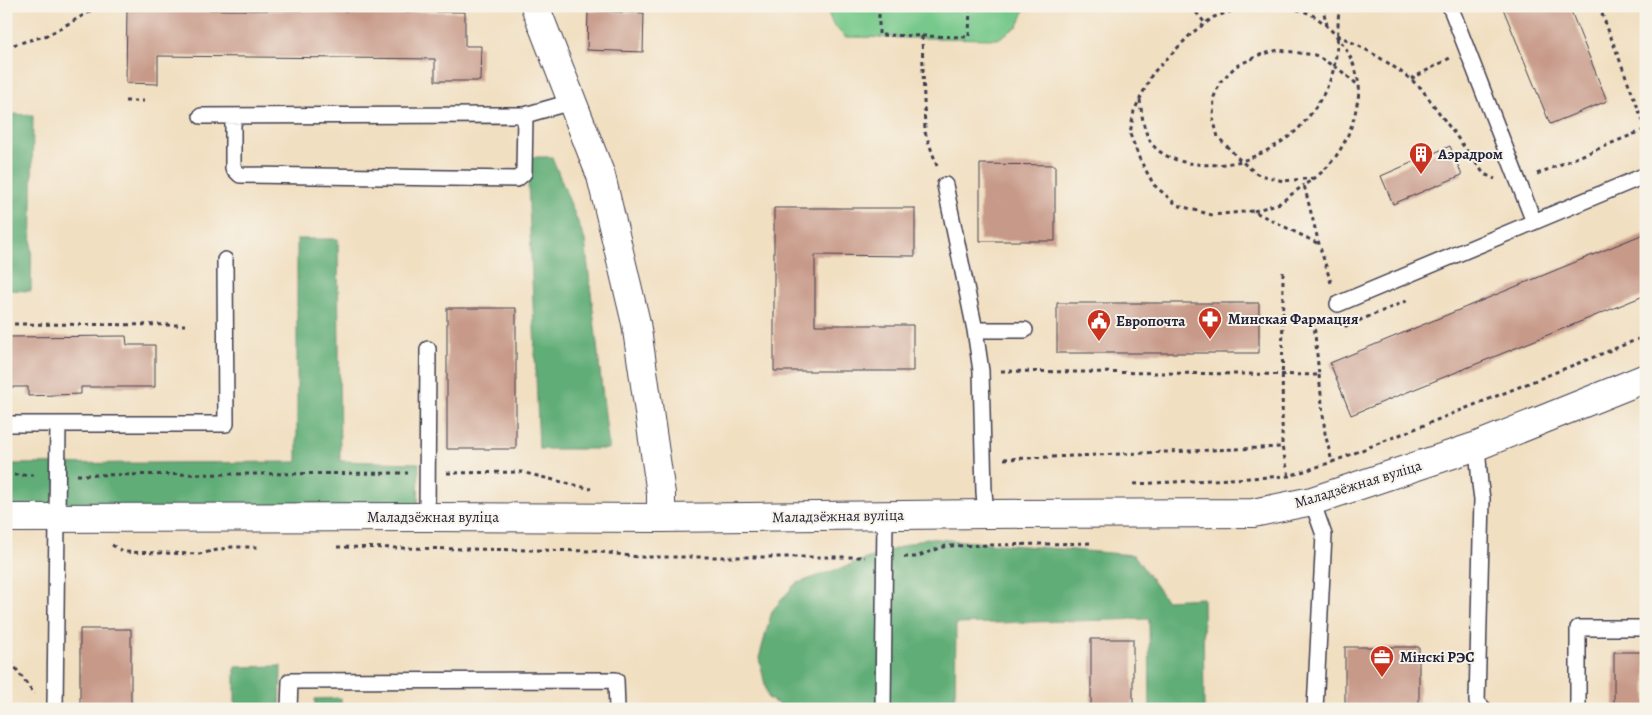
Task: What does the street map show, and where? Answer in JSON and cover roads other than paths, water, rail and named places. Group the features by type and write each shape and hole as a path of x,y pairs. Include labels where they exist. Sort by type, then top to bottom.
{"street":[{"path":"535,6 601,176 636,323 662,518"},
{"name":"Маладзёжная вуліца","path":"6,518 662,518 1253,513 1312,501 1477,446 1646,378"}],"lane":[{"path":"1450,6 1534,222"},
{"path":"201,116 525,115 572,102"},
{"path":"233,116 233,168 240,175 517,179 524,173 525,115"},
{"path":"1340,309 1534,222 1646,175"},
{"path":"945,185 975,330 981,370 986,514"},
{"path":"6,424 226,424 225,260"},
{"path":"975,330 1025,330"},
{"path":"427,517 428,349"},
{"path":"55,709 58,424"},
{"path":"1477,446 1482,499 1477,702 1484,709"},
{"path":"1312,501 1324,535 1315,709"},
{"path":"883,709 885,516"},
{"path":"1578,709 1578,628 1646,628"},
{"path":"289,709 290,681 616,680 617,709"}],"place":[{"name":"Аэрадром","path":"1421,175"},
{"name":"Минская Фармация","path":"1210,340"},
{"name":"Европочта","path":"1099,342"},
{"name":"Мінскі РЭС","path":"1382,678"}]}
